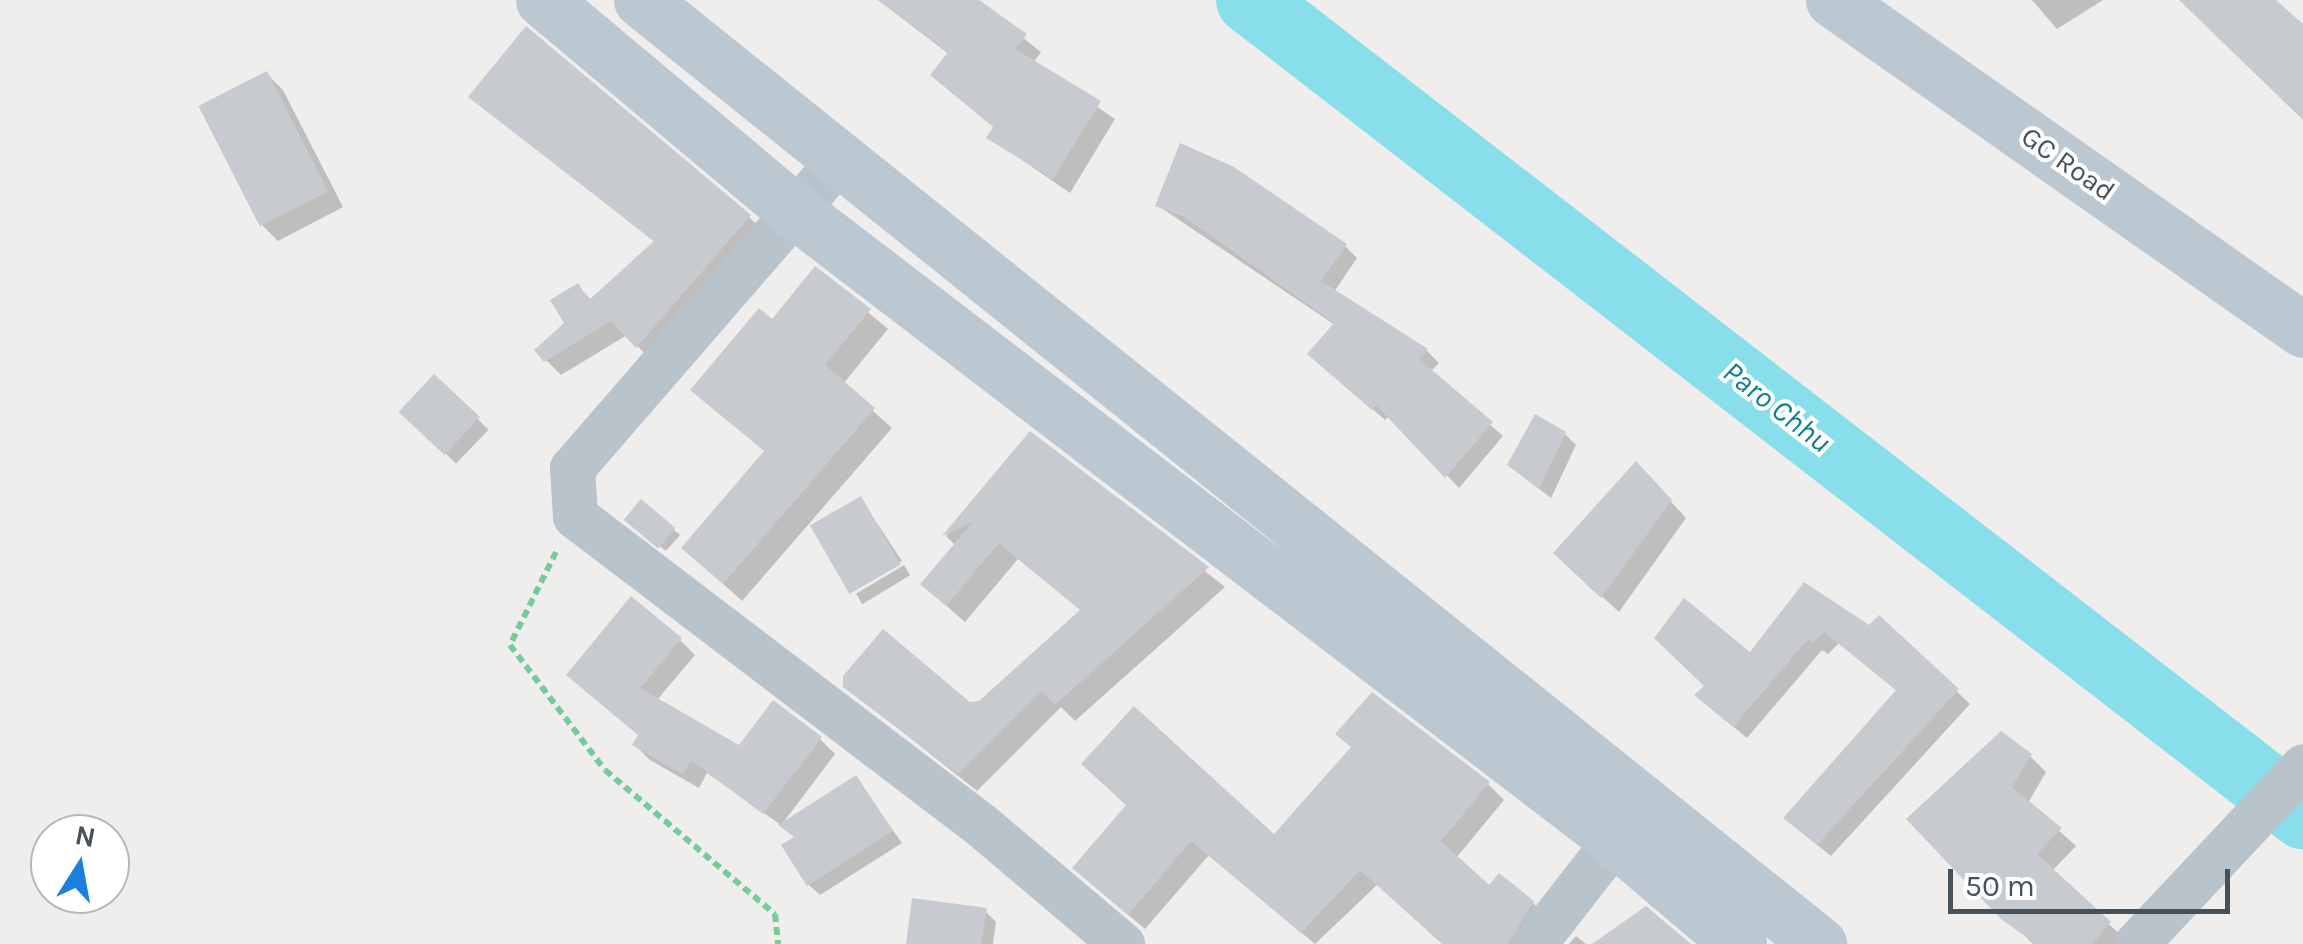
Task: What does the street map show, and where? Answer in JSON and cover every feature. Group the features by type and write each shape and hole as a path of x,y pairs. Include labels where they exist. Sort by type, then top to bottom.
{"street":[{"path":"543,0 791,208 1628,821 1819,944"},
{"path":"641,0 839,160 1628,821 1738,944"},
{"name":"GC Road","path":"1833,0 2303,330"},
{"path":"839,160 791,208 572,468 575,516 981,825 1122,944"},
{"path":"2136,944 2303,766"},
{"path":"1534,944 1628,821"}],"path":[{"path":"575,516 510,645 605,770 775,914 778,944"}],"building":[{"path":"879,0 979,0 1027,34 1015,49 1101,101 1053,179 986,138 993,127 930,75 948,52"},
{"path":"2179,0 2276,0 2303,24 2303,120"},
{"path":"526,26 751,215 636,348 611,321 544,362 534,350 564,323 550,300 578,283 589,300 654,241 468,97"},
{"path":"267,71 328,191 260,226 198,106"},
{"path":"1180,143 1234,167 1347,244 1321,281 1428,349 1419,359 1493,422 1445,478 1376,405 1372,410 1307,354 1334,323 1183,216 1155,206"},
{"path":"815,266 871,309 825,365 875,408 723,584 681,548 764,451 690,390 759,308 772,319"},
{"path":"434,374 480,417 445,455 399,412"},
{"path":"1535,414 1566,432 1539,489 1507,465"},
{"path":"1030,431 1209,567 1055,705 1042,691 958,774 843,687 843,676 883,629 970,702 979,701 1080,610 999,543 946,606 920,584 973,522 942,536"},
{"path":"1636,461 1672,500 1601,598 1553,553"},
{"path":"861,496 900,564 849,594 810,526"},
{"path":"641,499 675,528 658,549 624,520"},
{"path":"1804,582 1869,625 1879,615 1959,689 1817,845 1783,818 1896,690 1824,632 1813,643 1808,639 1733,727 1694,695 1704,686 1654,638 1684,598 1750,652"},
{"path":"631,596 682,638 640,688 739,745 773,700 822,737 763,814 691,760 683,774 632,745 638,735 566,675"},
{"path":"1372,692 1490,782 1441,841 1489,885 1499,873 1534,901 1508,944 1442,944 1360,870 1301,933 1191,841 1128,915 1072,868 1126,805 1081,764 1134,706 1274,834 1351,747 1335,734"},
{"path":"2001,731 2032,754 2012,787 2062,828 2037,854 2111,922 2092,944 2036,944 2001,919 1906,819"},
{"path":"856,775 893,831 807,886 781,845 794,837 778,825"},
{"path":"912,898 987,908 981,944 906,944"},
{"path":"1646,906 1691,944 1592,944"}],"waterway":[{"name":"Paro Chhu","path":"1250,0 2303,815"}]}
